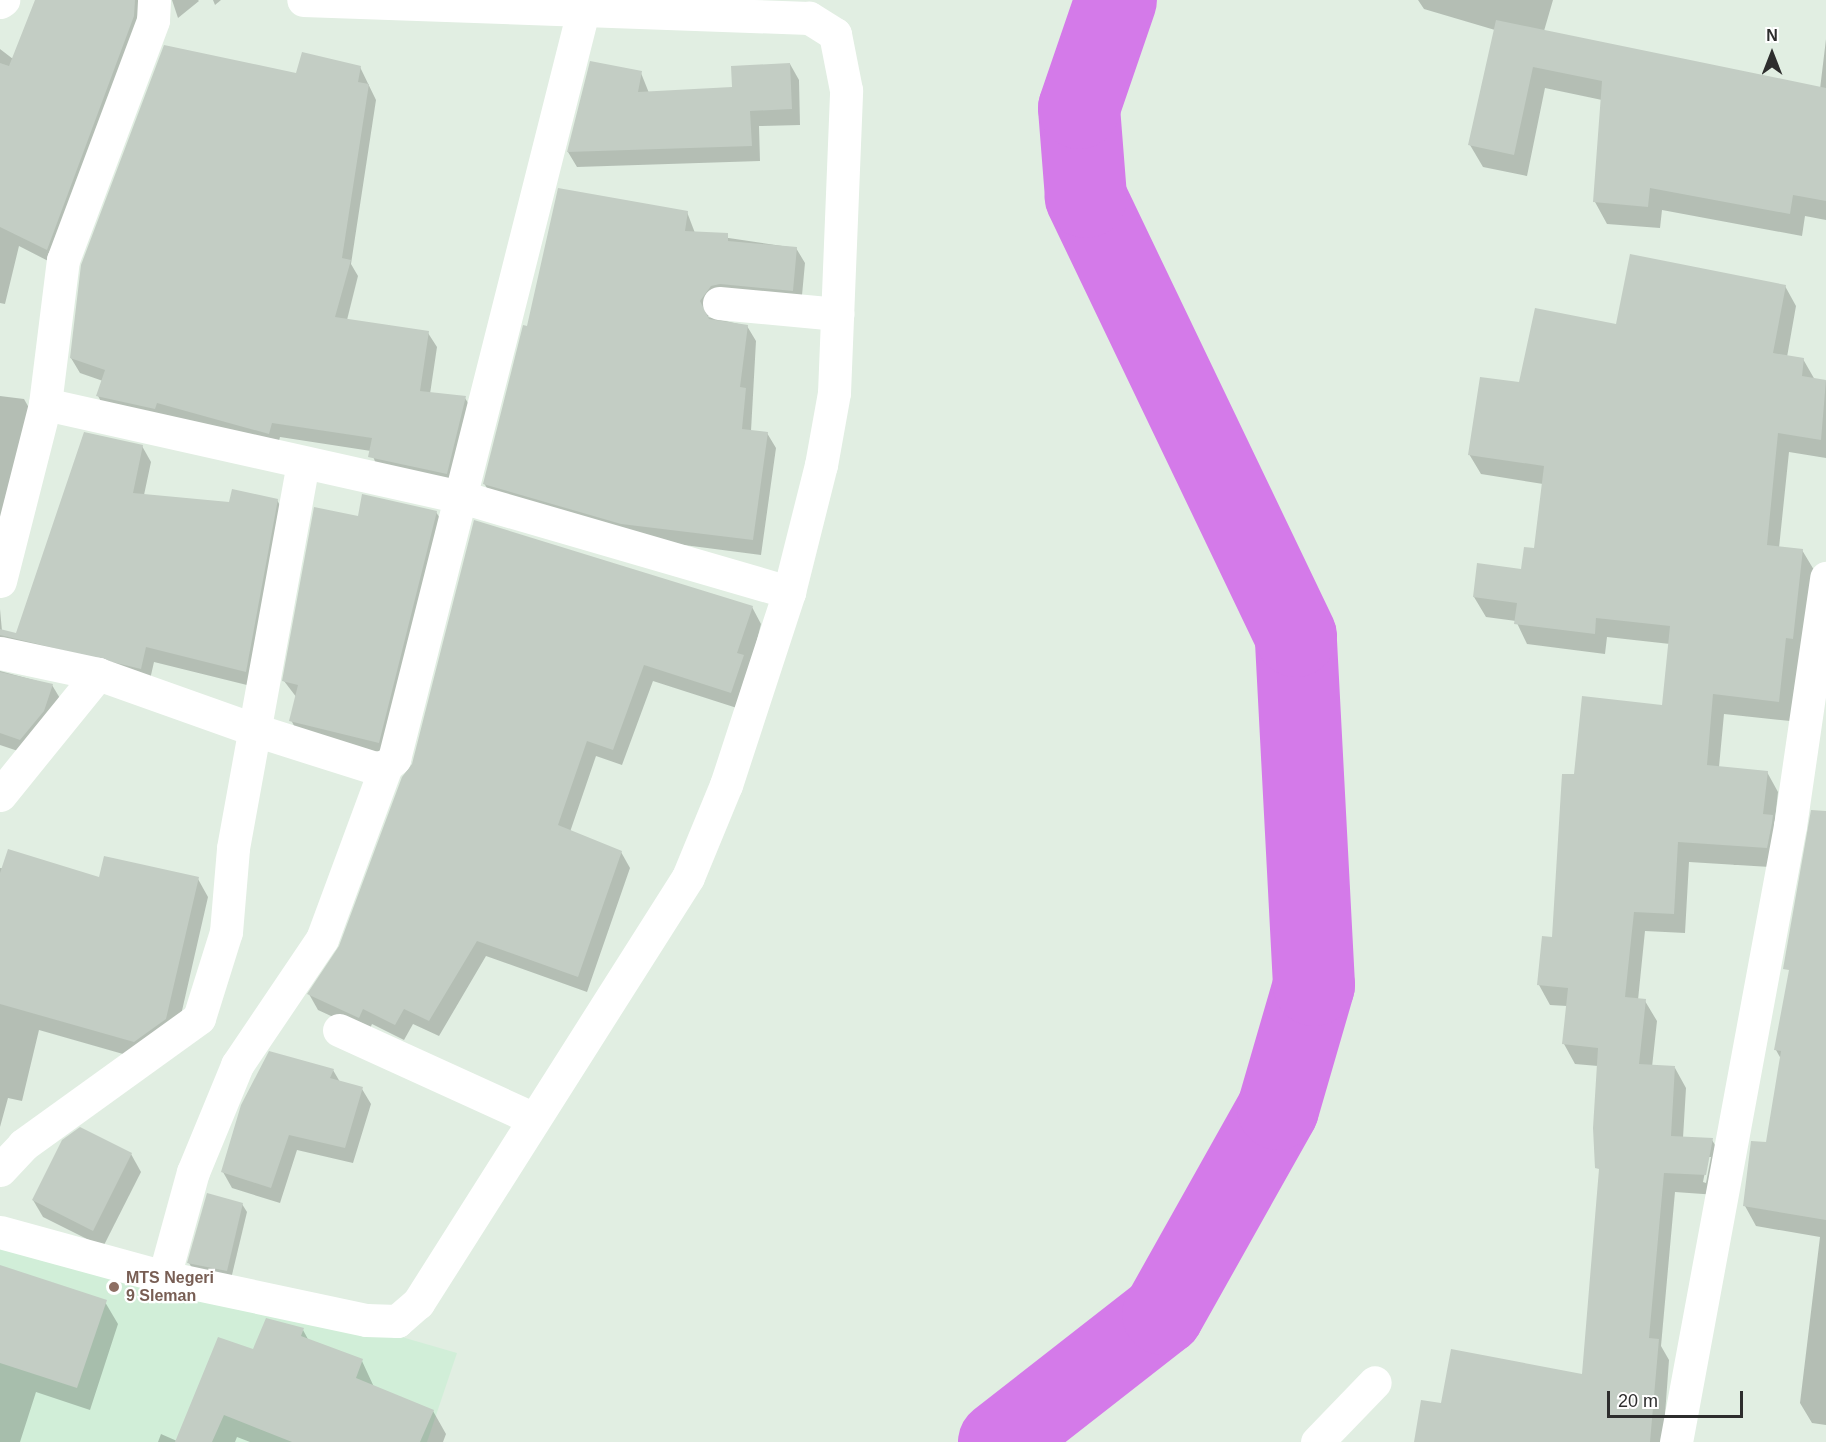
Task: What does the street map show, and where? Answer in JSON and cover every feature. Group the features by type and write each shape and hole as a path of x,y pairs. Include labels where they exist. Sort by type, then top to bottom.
{"street":[{"path":"0,581 45,404 63,260 153,21 154,0"},
{"path":"0,1232 164,1277 366,1320 397,1321 418,1303 688,877 726,785 789,592 834,393 846,90 835,34 809,18 303,0"},
{"path":"164,1277 194,1172 237,1065 322,939 386,766 394,759 458,496 583,11"},
{"path":"719,303 837,314"},
{"path":"45,404 303,464 458,496 789,592"},
{"path":"0,1170 23,1145 141,1065 200,1018 226,932 233,848 303,464"},
{"path":"1676,1442 1790,826 1826,578"},
{"path":"0,653 98,674 255,730 375,768 386,766"},
{"path":"0,795 98,674"},
{"path":"339,1030 534,1119"},
{"path":"1317,1442 1375,1382"}],"shaded area":[{"name":"MTS Negeri 9 Sleman","path":"0,1221 457,1353 427,1442 0,1442"}],"building":[{"path":"35,0 135,0 134,16 47,250 0,227 0,63 9,66"},
{"path":"1496,20 1826,88 1826,201 1793,195 1790,214 1650,188 1648,207 1593,202 1602,81 1533,67 1514,155 1468,145"},
{"path":"164,45 296,73 302,52 361,66 358,82 369,84 342,258 351,260 335,317 429,331 420,391 466,396 447,474 368,457 372,438 272,423 269,434 157,403 155,409 96,396 105,370 70,358 81,265"},
{"path":"590,61 642,71 638,92 732,87 731,66 790,63 792,109 750,111 752,146 567,152"},
{"path":"558,188 688,211 685,231 728,233 728,241 797,247 793,291 720,284 711,286 700,301 709,319 748,325 740,387 746,388 742,429 768,432 753,540 621,524 483,484 523,325 527,326"},
{"path":"1630,254 1786,285 1773,353 1804,358 1802,376 1826,380 1821,440 1778,433 1767,545 1803,549 1793,639 1786,638 1779,702 1713,694 1707,765 1768,771 1763,814 1773,815 1772,823 1767,848 1678,842 1674,914 1634,912 1625,997 1646,999 1639,1064 1675,1066 1671,1136 1713,1138 1706,1175 1664,1173 1649,1338 1659,1339 1650,1442 1414,1442 1421,1400 1441,1403 1451,1349 1582,1374 1599,1169 1595,1168 1593,1128 1598,1048 1562,1044 1568,988 1537,985 1542,936 1552,937 1562,774 1574,774 1582,696 1662,705 1670,626 1596,618 1595,634 1514,624 1517,603 1473,597 1477,563 1521,569 1524,547 1534,548 1544,466 1468,455 1480,377 1519,382 1535,308 1616,324"},
{"path":"84,432 143,445 133,493 229,502 232,489 278,499 246,672 146,647 141,669 0,635 0,629 16,633"},
{"path":"362,494 437,511 379,743 289,721 298,685 282,681 314,507 358,516"},
{"path":"474,520 753,606 737,653 744,655 731,693 644,665 613,750 587,741 558,825 622,851 578,977 477,941 429,1021 404,1009 395,1025 363,1009 359,1018 307,994 339,946 402,777 412,764"},
{"path":"0,672 53,684 44,711 20,740 0,733"},
{"path":"1811,810 1826,811 1826,1220 1743,1206 1751,1141 1766,1142 1781,1051 1774,1050 1789,970 1783,969"},
{"path":"8,849 99,877 104,856 199,877 166,1019 134,1042 0,1004 0,873"},
{"path":"269,1051 334,1069 330,1078 363,1087 345,1148 289,1135 271,1188 221,1172 241,1105"},
{"path":"80,1127 132,1153 93,1231 32,1200 62,1140"},
{"path":"207,1193 243,1203 227,1271 187,1263"},
{"path":"0,1265 107,1300 77,1388 0,1363"},
{"path":"266,1318 304,1328 301,1336 363,1359 356,1378 434,1410 420,1442 292,1442 224,1415 212,1442 175,1442 218,1337 253,1349"}],"waterway":[{"path":"999,1442 1163,1314 1278,1109 1314,985 1296,636 1086,197 1079,108 1116,0"}],"place":[{"name":"MTS Negeri 9 Sleman","path":"114,1287"}]}
